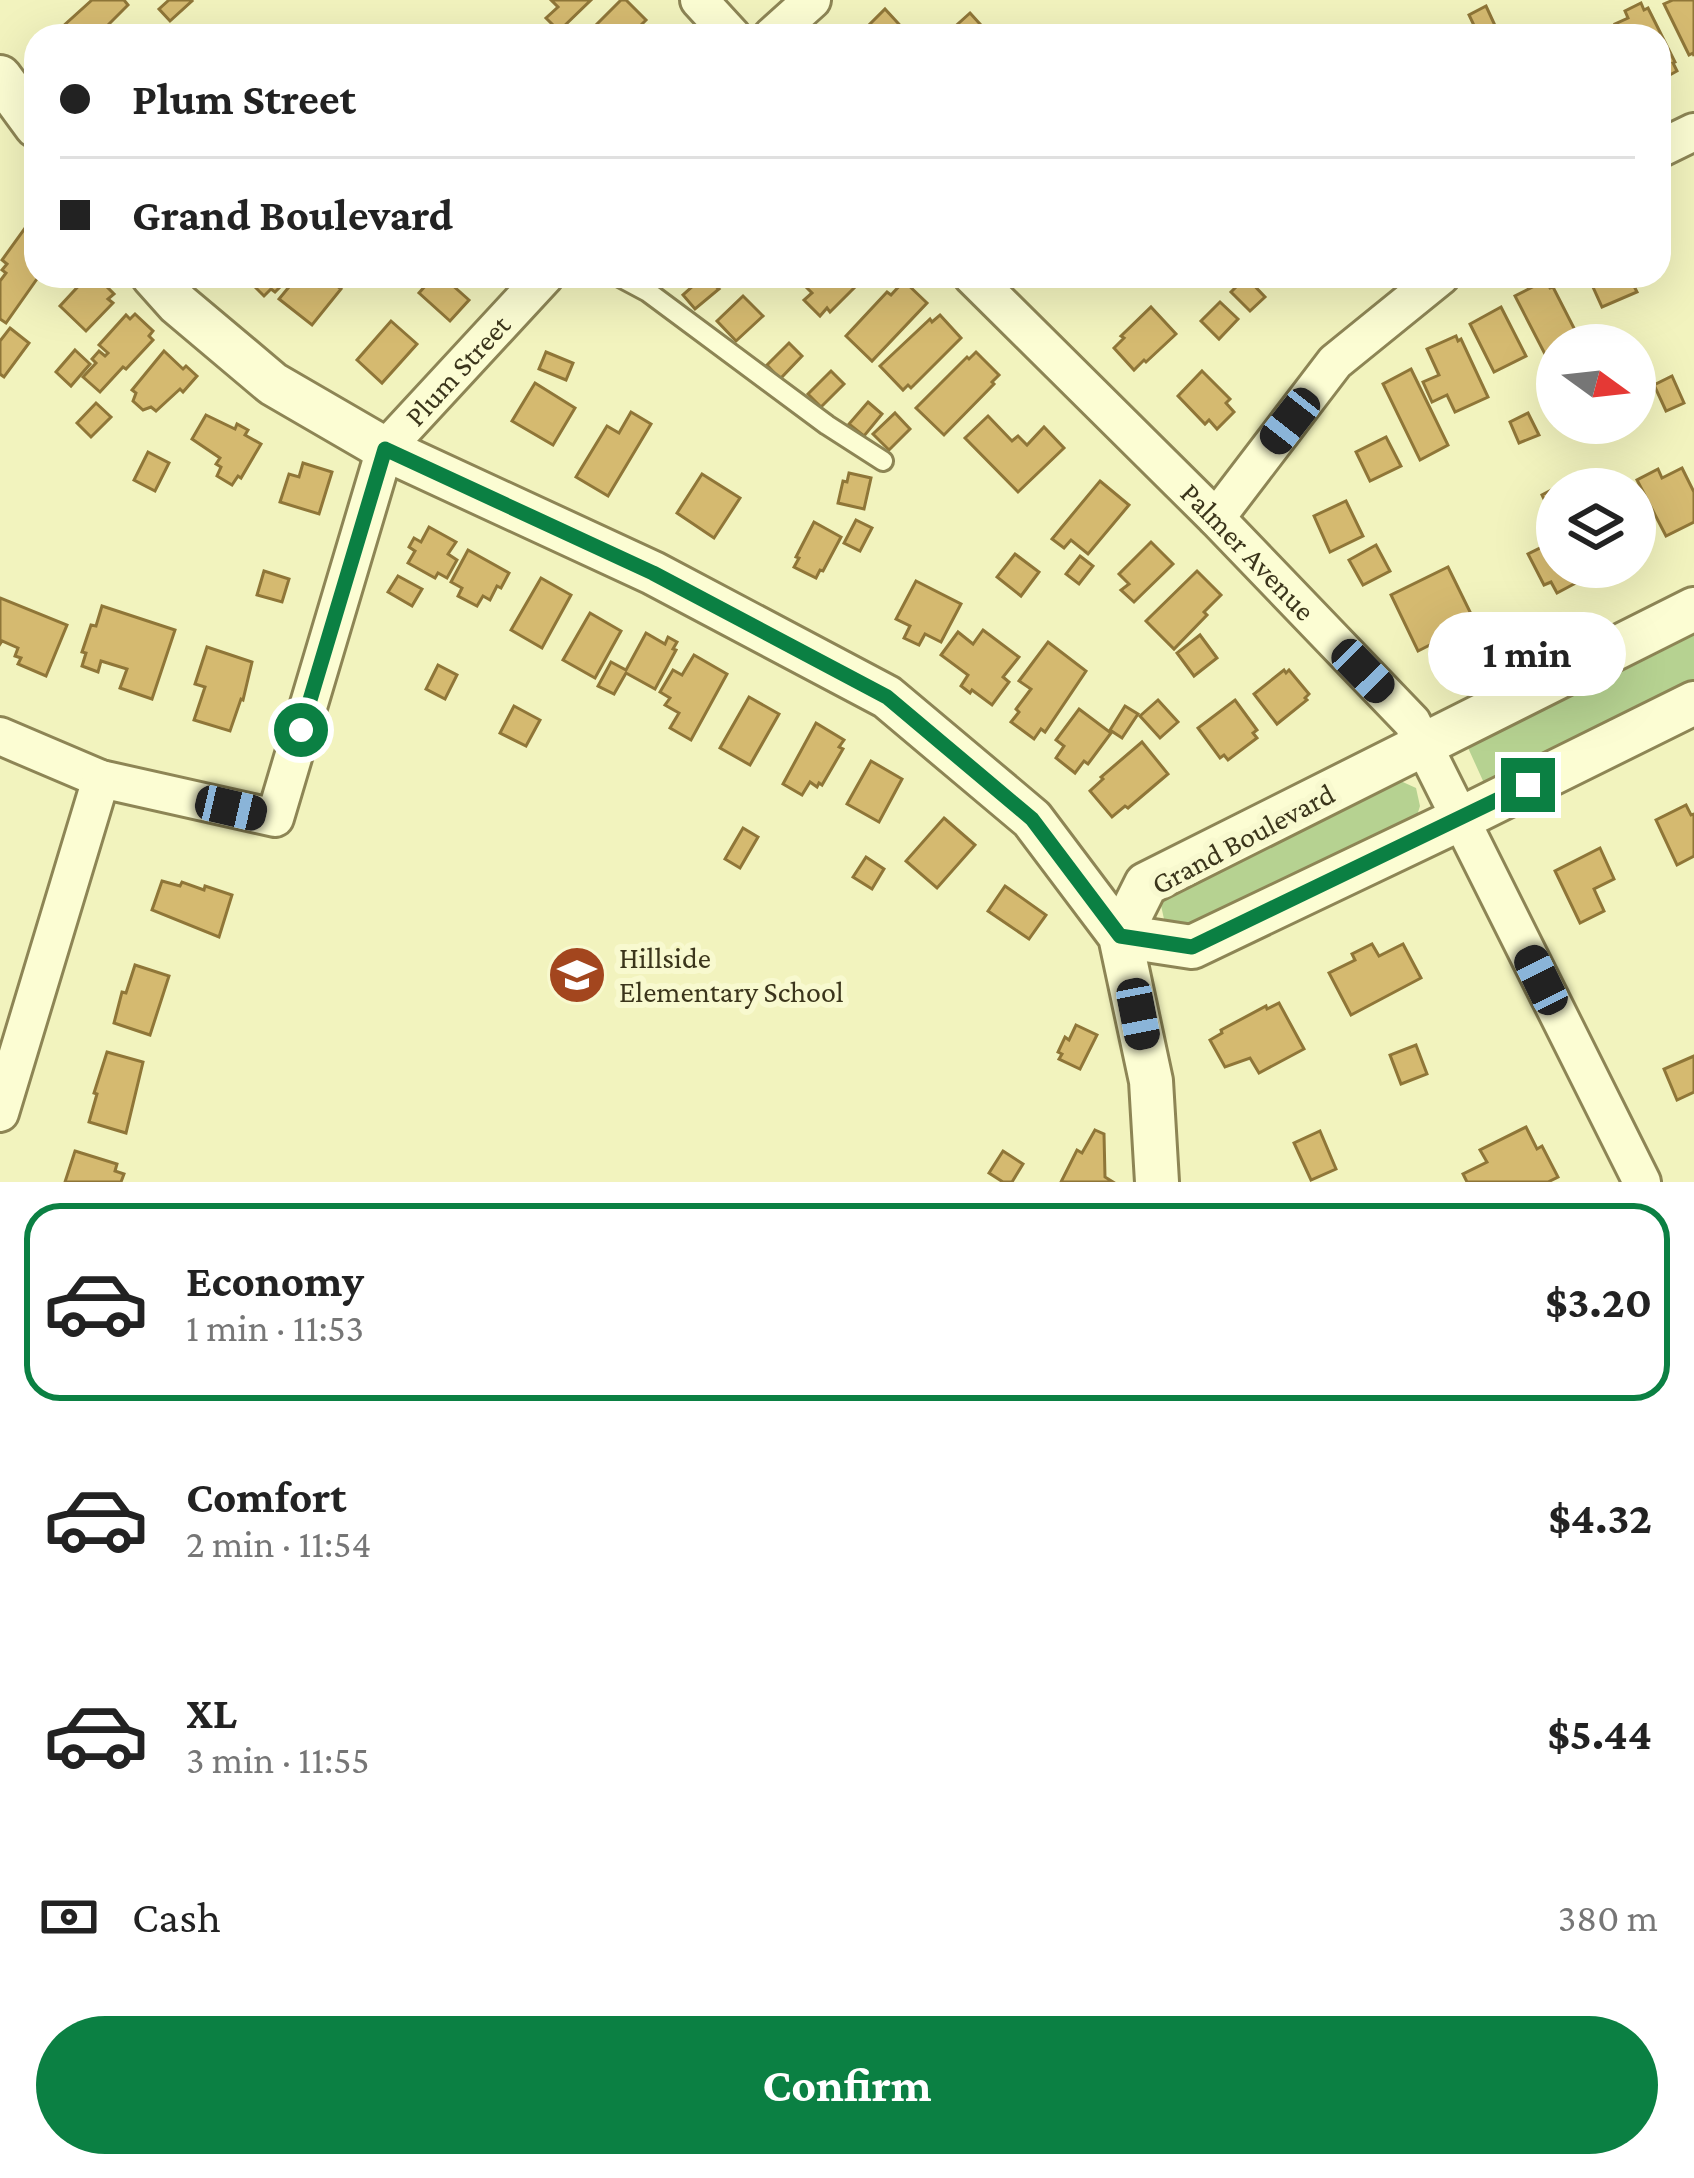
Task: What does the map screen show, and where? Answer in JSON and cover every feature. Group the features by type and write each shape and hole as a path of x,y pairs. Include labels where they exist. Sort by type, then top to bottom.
{"street":[{"path":"699,0 721,24"},
{"path":"785,24 812,0"},
{"path":"0,77 24,110"},
{"path":"163,288 273,384 385,449 653,573 887,697 1032,819 1120,936 1151,1081 1157,1182"},
{"name":"Plum Street","path":"101,778 275,818 385,449 534,288"},
{"name":"Palmer Avenue","path":"984,288 1216,518 1412,722 1642,1182"},
{"path":"1216,518 1335,362 1427,288"},
{"name":"Grand Boulevard","path":"1694,609 1146,884 1120,936 1192,947 1694,703"},
{"path":"0,736 101,778 0,1113"}],"lane":[{"path":"640,288 827,425 884,461"}],"green space":[{"path":"1694,624 1694,686 1497,784 1484,783 1464,739"},
{"path":"1394,778 1416,788 1420,806 1415,822 1176,932 1164,919 1160,901 1175,886"}],"building":[{"path":"92,0 124,0 128,5 109,24 65,24"},
{"path":"169,0 192,1 170,21 159,9"},
{"path":"551,0 591,0 566,24 552,24 546,18 558,7"},
{"path":"621,0 646,20 642,24 597,24"},
{"path":"1694,0 1694,56 1689,55 1664,4"},
{"path":"1641,3 1656,24 1615,24 1628,18 1625,11"},
{"path":"1486,6 1494,24 1473,24 1469,15"},
{"path":"885,9 899,24 870,24"},
{"path":"970,13 980,24 958,24"},
{"path":"24,229 24,288 31,288 6,323 0,319 0,281 7,264 2,260"},
{"path":"77,288 108,288 114,294 108,299 113,303 86,331 60,306"},
{"path":"288,288 341,289 312,325 279,299"},
{"path":"423,288 456,288 469,300 450,321 419,293"},
{"path":"691,288 719,289 695,309 683,295"},
{"path":"807,288 854,288 820,316 804,300 812,293"},
{"path":"898,288 911,288 927,303 872,361 846,336 887,292 891,295"},
{"path":"1256,288 1265,297 1250,311 1231,292"},
{"path":"1530,288 1554,288 1572,324 1536,324 1536,337 1515,296"},
{"path":"1593,288 1635,288 1637,292 1602,307"},
{"path":"743,296 763,316 736,341 717,321"},
{"path":"1220,302 1238,319 1219,339 1201,321"},
{"path":"1151,307 1176,334 1134,370 1114,348"},
{"path":"1501,307 1526,356 1494,372 1470,324"},
{"path":"135,314 153,331 149,336 153,340 100,392 83,377 96,363 92,359 99,351 108,353 99,345 126,315 130,319"},
{"path":"940,315 961,338 911,388 908,385 903,390 880,366"},
{"path":"391,321 417,344 382,383 357,360"},
{"path":"10,328 29,343 4,377 0,374 0,341"},
{"path":"1456,336 1488,397 1455,412 1447,395 1432,402 1423,382 1439,375 1427,349"},
{"path":"789,343 802,356 780,379 767,365"},
{"path":"75,350 90,364 71,386 56,372"},
{"path":"164,351 197,376 156,411 151,407 143,410 133,401 136,393 132,390"},
{"path":"546,352 573,363 566,380 539,369"},
{"path":"976,352 999,375 944,435 916,408"},
{"path":"1411,369 1448,445 1420,460 1383,384"},
{"path":"831,371 844,384 821,407 808,394"},
{"path":"1202,371 1230,399 1226,403 1234,412 1217,429 1209,420 1205,424 1178,396"},
{"path":"1672,376 1684,403 1666,411 1656,384"},
{"path":"535,383 575,408 553,445 512,421"},
{"path":"868,402 882,414 864,436 849,424"},
{"path":"96,403 111,417 91,437 77,423"},
{"path":"631,412 651,424 608,496 576,477 607,426 619,433"},
{"path":"895,413 910,429 889,450 873,434"},
{"path":"1528,413 1536,436 1519,443 1510,422"},
{"path":"206,415 235,429 237,424 261,444 232,485 217,476 220,458 192,439"},
{"path":"988,416 1012,441 1018,436 1027,445 1044,427 1064,448 1018,492 965,438"},
{"path":"1386,437 1401,466 1370,481 1356,452"},
{"path":"148,452 169,463 155,491 134,480"},
{"path":"303,463 332,472 319,514 280,502 289,474 299,477"},
{"path":"1682,468 1694,492 1694,522 1666,536 1656,517 1656,470 1662,478"},
{"path":"849,473 871,478 864,509 838,503"},
{"path":"702,474 740,498 714,538 677,513"},
{"path":"1100,481 1129,505 1088,554 1071,540 1064,548 1052,539"},
{"path":"1346,501 1363,536 1330,552 1314,516"},
{"path":"856,520 872,528 860,551 844,543"},
{"path":"814,522 841,537 816,578 794,567"},
{"path":"429,527 456,542 448,554 457,560 447,578 438,573 435,578 408,563 415,551 409,547 414,538 421,542"},
{"path":"1151,542 1173,564 1134,602 1121,590 1129,584 1119,574"},
{"path":"1376,545 1390,571 1363,585 1349,560"},
{"path":"468,550 509,573 490,600 483,596 477,606 458,596 462,588 451,582"},
{"path":"1015,554 1039,572 1021,596 997,577"},
{"path":"1080,556 1093,566 1079,584 1066,574"},
{"path":"1448,567 1475,622 1418,651 1391,595"},
{"path":"264,571 289,579 282,602 257,595"},
{"path":"1197,571 1221,595 1174,649 1146,621"},
{"path":"398,576 422,589 412,606 388,592"},
{"path":"541,578 571,595 542,648 511,630"},
{"path":"916,581 961,604 941,642 925,634 919,645 904,638 910,626 896,619"},
{"path":"0,598 67,625 46,676 18,664 18,648 0,644"},
{"path":"102,606 175,630 152,699 120,688 127,669 101,661 98,672 82,666 91,625 96,626"},
{"path":"590,613 621,631 595,678 563,660"},
{"path":"983,630 1019,657 1003,677 1009,682 992,705 961,686 968,675 941,655 958,632 973,644"},
{"path":"646,633 665,644 668,637 677,642 655,689 626,673 614,694 598,686 611,662 626,670"},
{"path":"1200,635 1217,658 1194,676 1177,653"},
{"path":"1048,642 1086,671 1045,732 1041,729 1034,739 1011,722 1031,689 1019,681"},
{"path":"207,647 252,662 230,731 194,720 205,687 195,684"},
{"path":"694,655 727,674 691,740 670,728 679,713 665,705 670,698 660,692 673,670 682,675"},
{"path":"438,665 457,675 445,699 426,689"},
{"path":"1284,670 1309,694 1277,724 1254,694"},
{"path":"749,697 779,714 750,765 720,748"},
{"path":"1158,700 1178,722 1160,738 1140,716"},
{"path":"1235,700 1257,730 1253,733 1257,738 1228,760 1224,755 1220,758 1198,728"},
{"path":"514,706 540,720 526,746 500,733"},
{"path":"1125,706 1138,714 1122,738 1110,730"},
{"path":"1079,709 1111,733 1088,764 1084,761 1075,773 1056,758 1064,746 1056,740"},
{"path":"816,723 844,740 839,747 843,749 822,785 810,782 802,795 783,784"},
{"path":"1142,742 1168,774 1112,817 1090,791"},
{"path":"871,761 902,779 879,822 847,804"},
{"path":"1686,805 1694,814 1694,856 1677,865 1656,820"},
{"path":"944,818 975,845 937,888 906,861"},
{"path":"743,828 758,837 740,868 725,859"},
{"path":"1600,848 1614,879 1594,889 1604,911 1580,923 1555,871"},
{"path":"866,857 884,869 872,889 853,877"},
{"path":"162,881 232,895 219,937 152,910"},
{"path":"1005,886 1046,915 1029,939 988,911"},
{"path":"1372,944 1379,956 1403,944 1421,978 1351,1015 1329,973 1355,960 1352,954"},
{"path":"135,965 169,976 150,1035 114,1023"},
{"path":"1279,1003 1304,1049 1259,1073 1250,1058 1225,1067 1210,1040 1221,1030"},
{"path":"1076,1025 1097,1035 1080,1069 1059,1059 1062,1054 1058,1052"},
{"path":"1416,1045 1427,1074 1401,1084 1390,1055"},
{"path":"107,1052 143,1062 126,1133 89,1122"},
{"path":"1694,1056 1694,1092 1677,1100 1664,1069"},
{"path":"1526,1127 1558,1177 1548,1182 1467,1182 1463,1174 1487,1162 1480,1150"},
{"path":"1095,1130 1104,1134 1105,1177 1113,1182 1061,1182 1077,1150 1082,1153"},
{"path":"1320,1131 1336,1169 1311,1180 1294,1143"},
{"path":"75,1151 117,1164 115,1171 124,1174 121,1182 65,1182"},
{"path":"1003,1151 1023,1164 1012,1182 989,1173"}],"place":[{"name":"Hillside Elementary School","path":"577,975"}],"route":[{"path":"301,730 385,449 653,573 887,697 1032,819 1120,936 1192,947 1528,785"}]}
